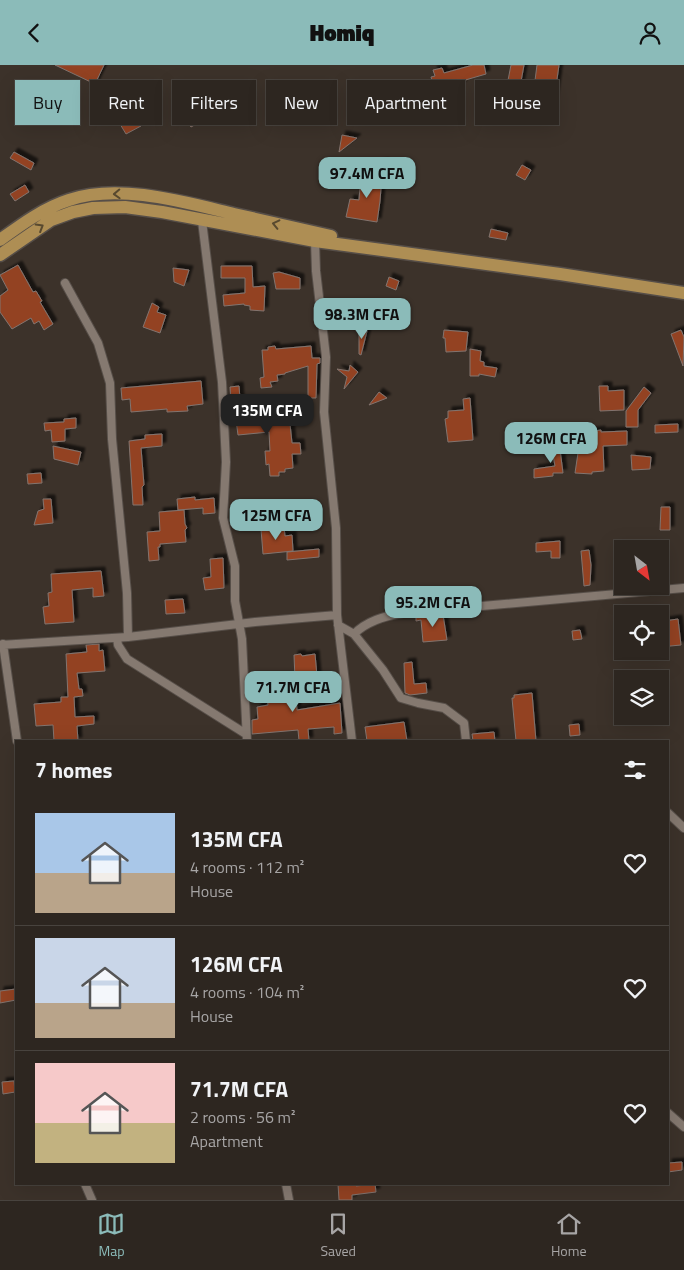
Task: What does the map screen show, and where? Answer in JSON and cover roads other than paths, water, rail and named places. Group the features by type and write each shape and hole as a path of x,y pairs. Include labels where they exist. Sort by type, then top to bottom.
{"highway":[{"path":"0,240 46,209 70,199 127,193 202,206 392,251"},
{"path":"0,255 51,220 73,212 94,208 125,207 162,212 315,241 684,293"}],"street":[{"path":"202,221 223,396 226,462 223,518 235,566 235,601 242,639 247,737"},
{"path":"315,241 316,271 326,357 324,412 336,528 337,615 352,740"},
{"path":"65,283 98,343 110,383 112,439 127,593 128,637"},
{"path":"354,634 370,622 403,613 684,588"},
{"path":"17,740 2,645 117,638 337,615"},
{"path":"338,625 354,634 383,670 401,698 444,708 464,723 466,740"},
{"path":"117,638 118,645 128,659 247,737"},
{"path":"669,814 684,828"},
{"path":"669,1114 684,1127"},
{"path":"85,1185 92,1200"},
{"path":"286,1185 289,1200"}]}
